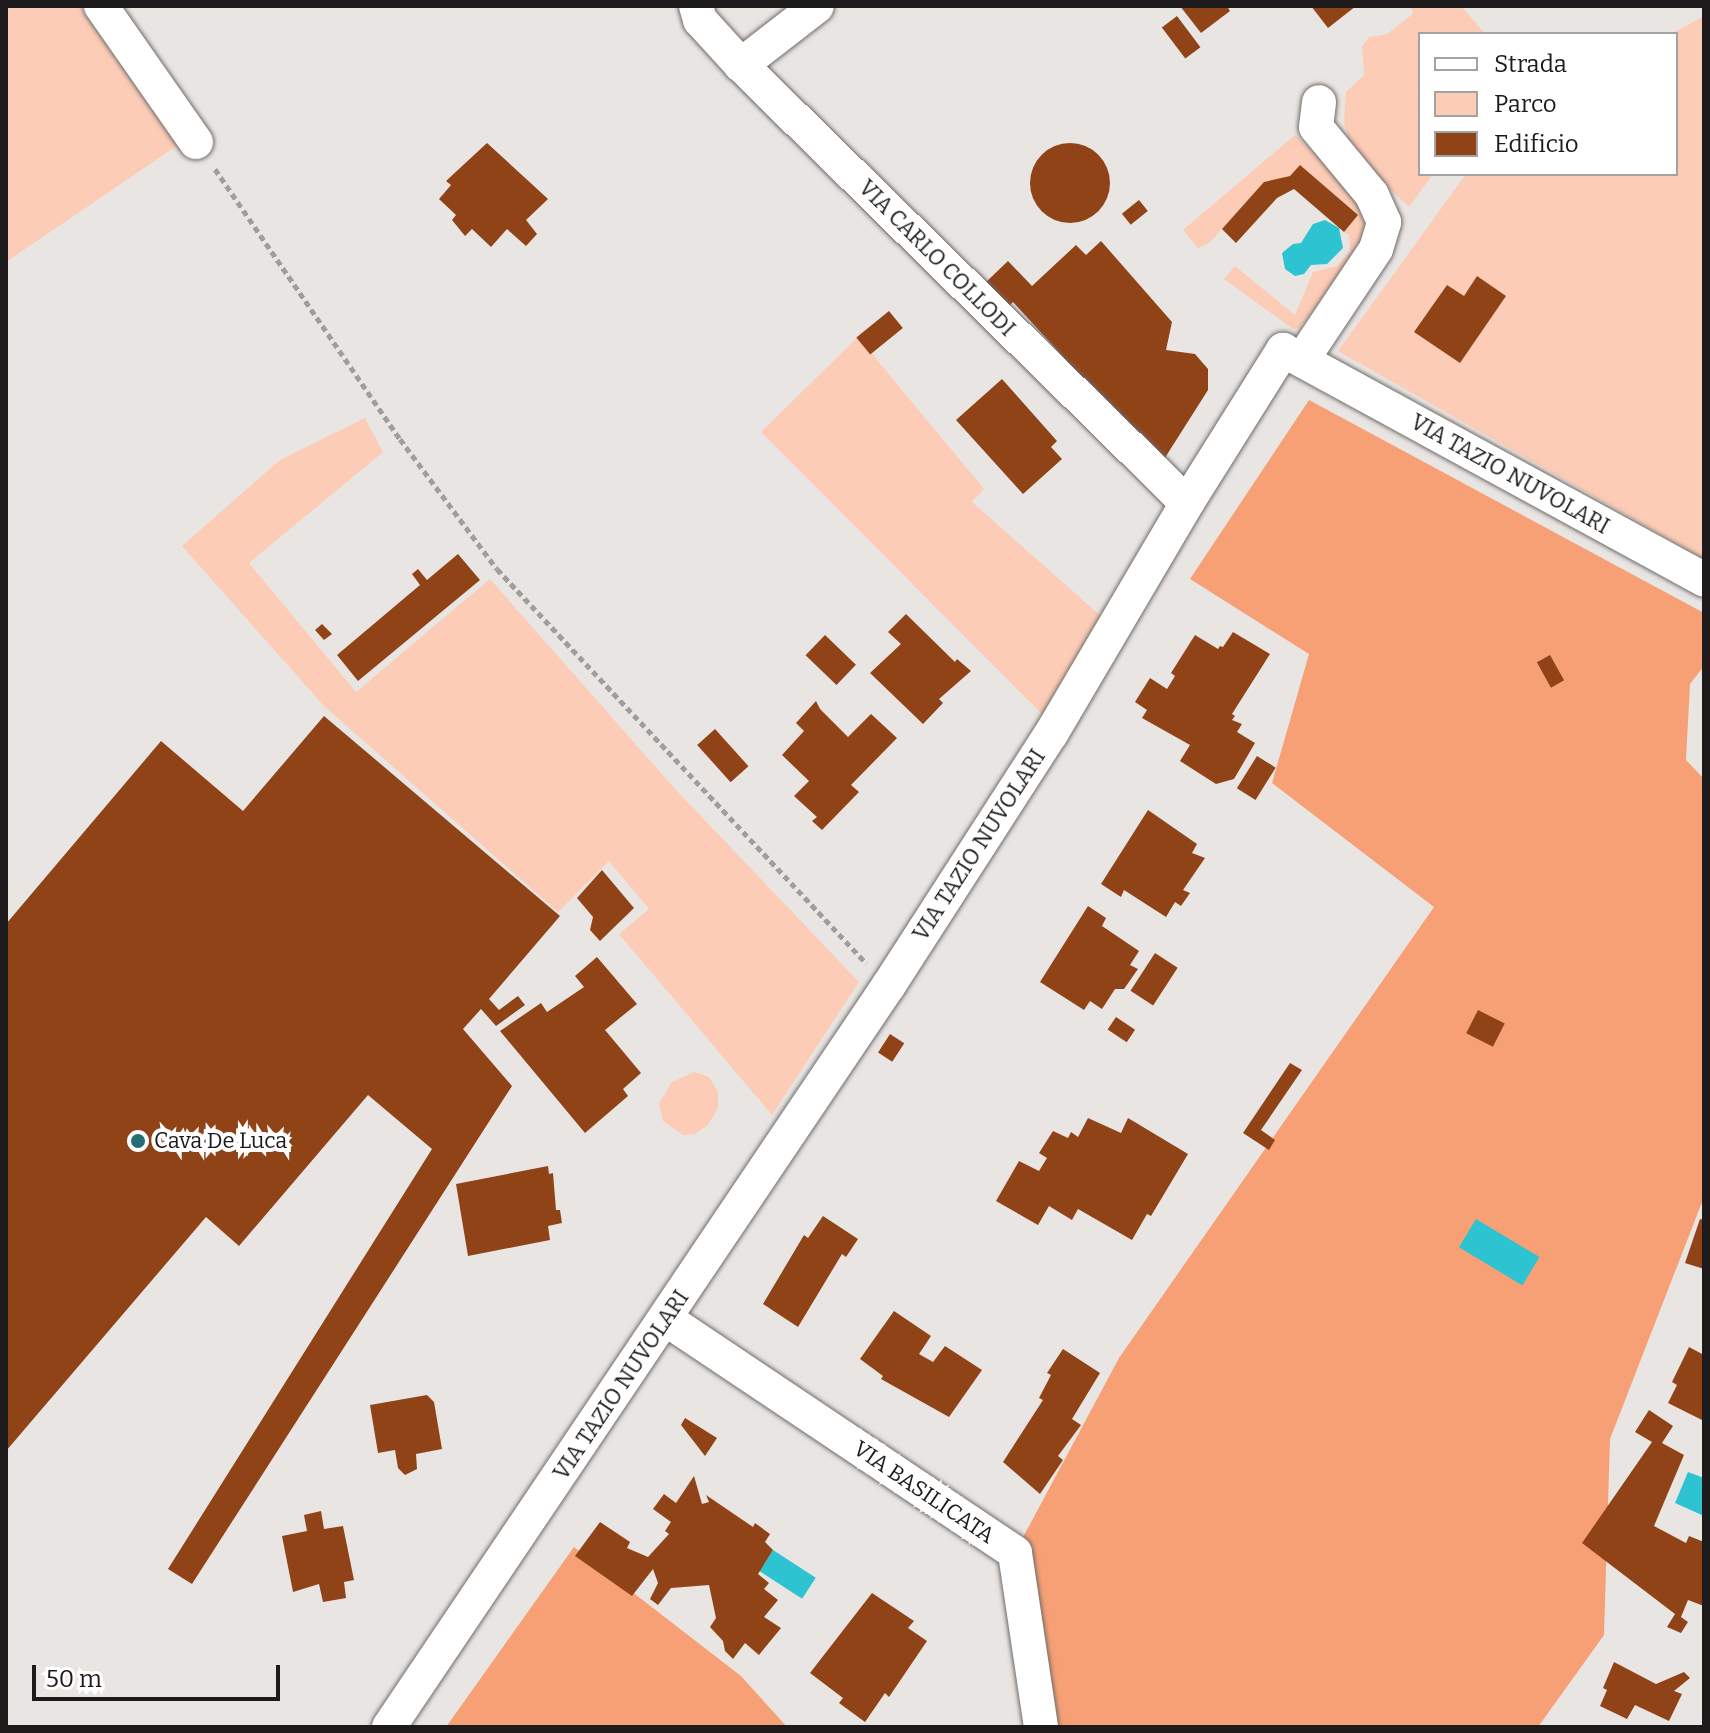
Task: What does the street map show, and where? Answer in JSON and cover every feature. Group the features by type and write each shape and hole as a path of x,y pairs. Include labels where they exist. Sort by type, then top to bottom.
{"street":[{"path":"101,6 196,142"},
{"name":"VIA CARLO COLLODI","path":"696,6 700,20 741,65 1187,503"},
{"path":"741,65 817,6"},
{"path":"1302,360 1376,249 1384,222 1372,195 1316,127 1319,102"},
{"name":"VIA TAZIO NUVOLARI","path":"389,1727 677,1326 889,985 1051,734 1187,503 1283,350 1704,580"},
{"name":"VIA BASILICATA","path":"677,1326 1015,1553 1041,1727"}],"path":[{"path":"196,142 434,488 497,569 889,985"}],"green space":[{"path":"6,6 80,6 178,145 6,262"},
{"path":"1409,6 1461,6 1483,32 1418,32 1418,176 1432,176 1409,207 1362,163 1350,145 1344,122 1346,92 1364,75 1362,46 1369,37 1387,34 1414,13"},
{"path":"1704,16 1704,559 1338,351 1465,176 1678,176 1678,32 1675,32"},
{"path":"1295,135 1354,191 1369,224 1366,240 1300,328 1293,329 1224,279 1235,266 1295,315 1313,272 1337,266 1350,251 1349,235 1344,232 1358,215 1300,166 1290,176 1264,183 1209,243 1198,248 1183,230"},
{"path":"858,337 984,489 972,502 1102,617 1044,716 761,432"},
{"path":"365,418 383,452 249,563 356,692 490,579 676,790 859,982 772,1115 619,934 649,909 609,861 558,912 324,706 182,546 280,460"},
{"path":"694,1072 709,1077 718,1092 718,1108 708,1125 695,1134 683,1135 663,1121 659,1103 672,1082"}],"shaded area":[{"path":"1309,400 1704,613 1704,666 1690,684 1686,760 1704,779 1704,1197 1610,1439 1604,1635 1538,1727 1053,1727 1021,1541 1119,1358 1434,907 1272,783 1309,654 1190,579"},
{"path":"574,1547 741,1676 787,1727 446,1727"}],"water":[{"path":"1325,220 1339,228 1343,248 1327,264 1311,265 1304,274 1295,276 1285,269 1282,253 1293,244 1301,243 1313,224"},
{"path":"1476,1219 1539,1257 1522,1285 1459,1247"},
{"path":"1688,1472 1704,1478 1704,1516 1675,1503"},
{"path":"773,1550 816,1578 802,1599 759,1571"}],"building":[{"path":"1180,6 1227,6 1230,11 1201,33"},
{"path":"1311,6 1356,6 1328,28"},
{"path":"1177,16 1200,47 1185,59 1162,27"},
{"path":"487,143 548,199 526,220 537,234 526,246 507,229 491,247 472,229 465,236 452,220 456,215 439,199 451,185 446,181"},
{"path":"1070,143 1085,146 1098,155 1107,168 1110,183 1107,198 1098,211 1085,220 1070,223 1055,220 1042,211 1033,198 1030,183 1033,168 1042,155 1055,146"},
{"path":"1300,165 1358,215 1344,232 1294,189 1277,198 1236,243 1222,229 1264,182 1290,176"},
{"path":"1139,200 1148,211 1131,225 1122,214"},
{"path":"1101,241 1172,322 1166,350 1195,354 1208,369 1208,390 1161,464 1013,302 1007,308 984,284 1008,261 1032,286 1076,245 1086,255"},
{"path":"1477,276 1506,296 1460,363 1414,332 1447,285 1464,296"},
{"path":"889,311 903,328 870,355 856,337"},
{"path":"1002,379 1057,441 1051,447 1062,459 1023,494 956,420"},
{"path":"458,554 480,580 358,681 337,655 420,585 412,574 418,569 427,580"},
{"path":"906,614 955,662 957,659 971,671 939,699 943,703 923,724 870,673 901,644 888,632"},
{"path":"322,624 332,634 324,640 315,630"},
{"path":"1233,632 1270,654 1232,714 1235,716 1232,720 1242,724 1237,732 1255,743 1234,779 1216,784 1180,761 1190,745 1142,718 1147,710 1135,702 1150,678 1167,689 1175,676 1171,673 1195,635 1218,649 1223,647"},
{"path":"825,635 856,665 836,685 806,655"},
{"path":"1550,655 1564,680 1551,688 1537,662"},
{"path":"816,701 848,737 871,714 897,738 851,785 859,792 822,830 812,821 817,817 794,796 809,781 782,755 804,731 796,723"},
{"name":"Cava De Luca","path":"324,716 560,916 489,999 499,1010 518,996 525,1005 496,1026 481,1009 463,1029 512,1086 192,1584 168,1569 432,1149 368,1095 239,1246 206,1217 6,1451 6,924 161,741 243,811"},
{"path":"715,729 748,766 731,782 697,745"},
{"path":"1257,756 1276,768 1256,800 1237,788"},
{"path":"1148,810 1197,844 1192,853 1205,858 1183,890 1190,893 1181,906 1175,902 1166,917 1124,890 1121,897 1101,884"},
{"path":"602,870 634,908 600,941 590,930 593,917 577,898"},
{"path":"1088,906 1106,918 1102,926 1139,951 1130,965 1138,969 1124,989 1115,989 1102,1009 1090,1001 1084,1010 1040,982"},
{"path":"1155,953 1178,968 1153,1005 1130,991"},
{"path":"597,957 637,1004 605,1030 641,1073 623,1089 628,1096 585,1133 500,1031 541,1003 547,1012 584,987 575,976"},
{"path":"1478,1010 1505,1024 1493,1047 1466,1033"},
{"path":"1116,1017 1135,1030 1127,1042 1108,1029"},
{"path":"890,1034 904,1043 892,1062 878,1052"},
{"path":"1290,1063 1302,1070 1261,1130 1275,1140 1269,1150 1243,1133"},
{"path":"1088,1118 1121,1133 1128,1118 1188,1154 1151,1216 1147,1214 1132,1240 1078,1209 1072,1220 1049,1206 1038,1225 996,1201 1019,1161 1039,1171 1047,1158 1039,1153 1053,1131 1068,1138 1071,1132 1078,1137"},
{"path":"548,1166 549,1174 553,1173 556,1210 560,1210 562,1223 548,1226 550,1240 468,1256 456,1184"},
{"path":"823,1216 858,1239 846,1257 842,1254 798,1327 763,1304 804,1235 808,1238"},
{"path":"1700,1219 1704,1220 1704,1269 1685,1263"},
{"path":"894,1311 931,1336 919,1354 933,1362 945,1346 982,1370 949,1417 881,1379 883,1376 860,1359"},
{"path":"1689,1347 1704,1355 1704,1421 1668,1403 1677,1385 1672,1382"},
{"path":"1063,1349 1100,1373 1072,1419 1081,1425 1058,1456 1063,1460 1040,1494 1003,1462 1043,1400 1039,1398 1051,1375 1047,1373"},
{"path":"427,1395 434,1402 442,1449 416,1454 417,1469 405,1475 398,1468 395,1450 378,1453 370,1405"},
{"path":"1649,1410 1673,1426 1662,1443 1684,1455 1654,1526 1686,1543 1689,1536 1704,1542 1704,1606 1688,1600 1681,1617 1688,1622 1681,1633 1667,1627 1675,1614 1582,1543 1652,1442 1635,1432"},
{"path":"685,1418 717,1438 705,1456 681,1425"},
{"path":"694,1476 702,1504 709,1502 706,1495 753,1527 755,1523 770,1534 765,1542 773,1550 758,1574 769,1583 764,1589 778,1600 764,1617 781,1628 759,1655 745,1643 733,1659 725,1651 723,1641 710,1627 716,1618 709,1585 671,1588 658,1605 650,1599 658,1583 653,1569 632,1596 575,1556 600,1522 630,1542 627,1548 648,1557 669,1534 665,1531 671,1522 653,1509 664,1494 676,1503"},
{"path":"321,1511 324,1529 343,1526 354,1580 344,1582 346,1598 323,1602 319,1584 293,1592 282,1536 307,1531 304,1515"},
{"path":"872,1593 914,1621 908,1628 927,1641 889,1697 885,1693 865,1722 839,1703 843,1698 810,1673"},
{"path":"1614,1662 1656,1684 1684,1672 1690,1678 1674,1691 1682,1694 1669,1721 1635,1705 1627,1719 1600,1706 1607,1690 1603,1688"}],"place":[{"name":"Cava De Luca","path":"138,1141"}]}
